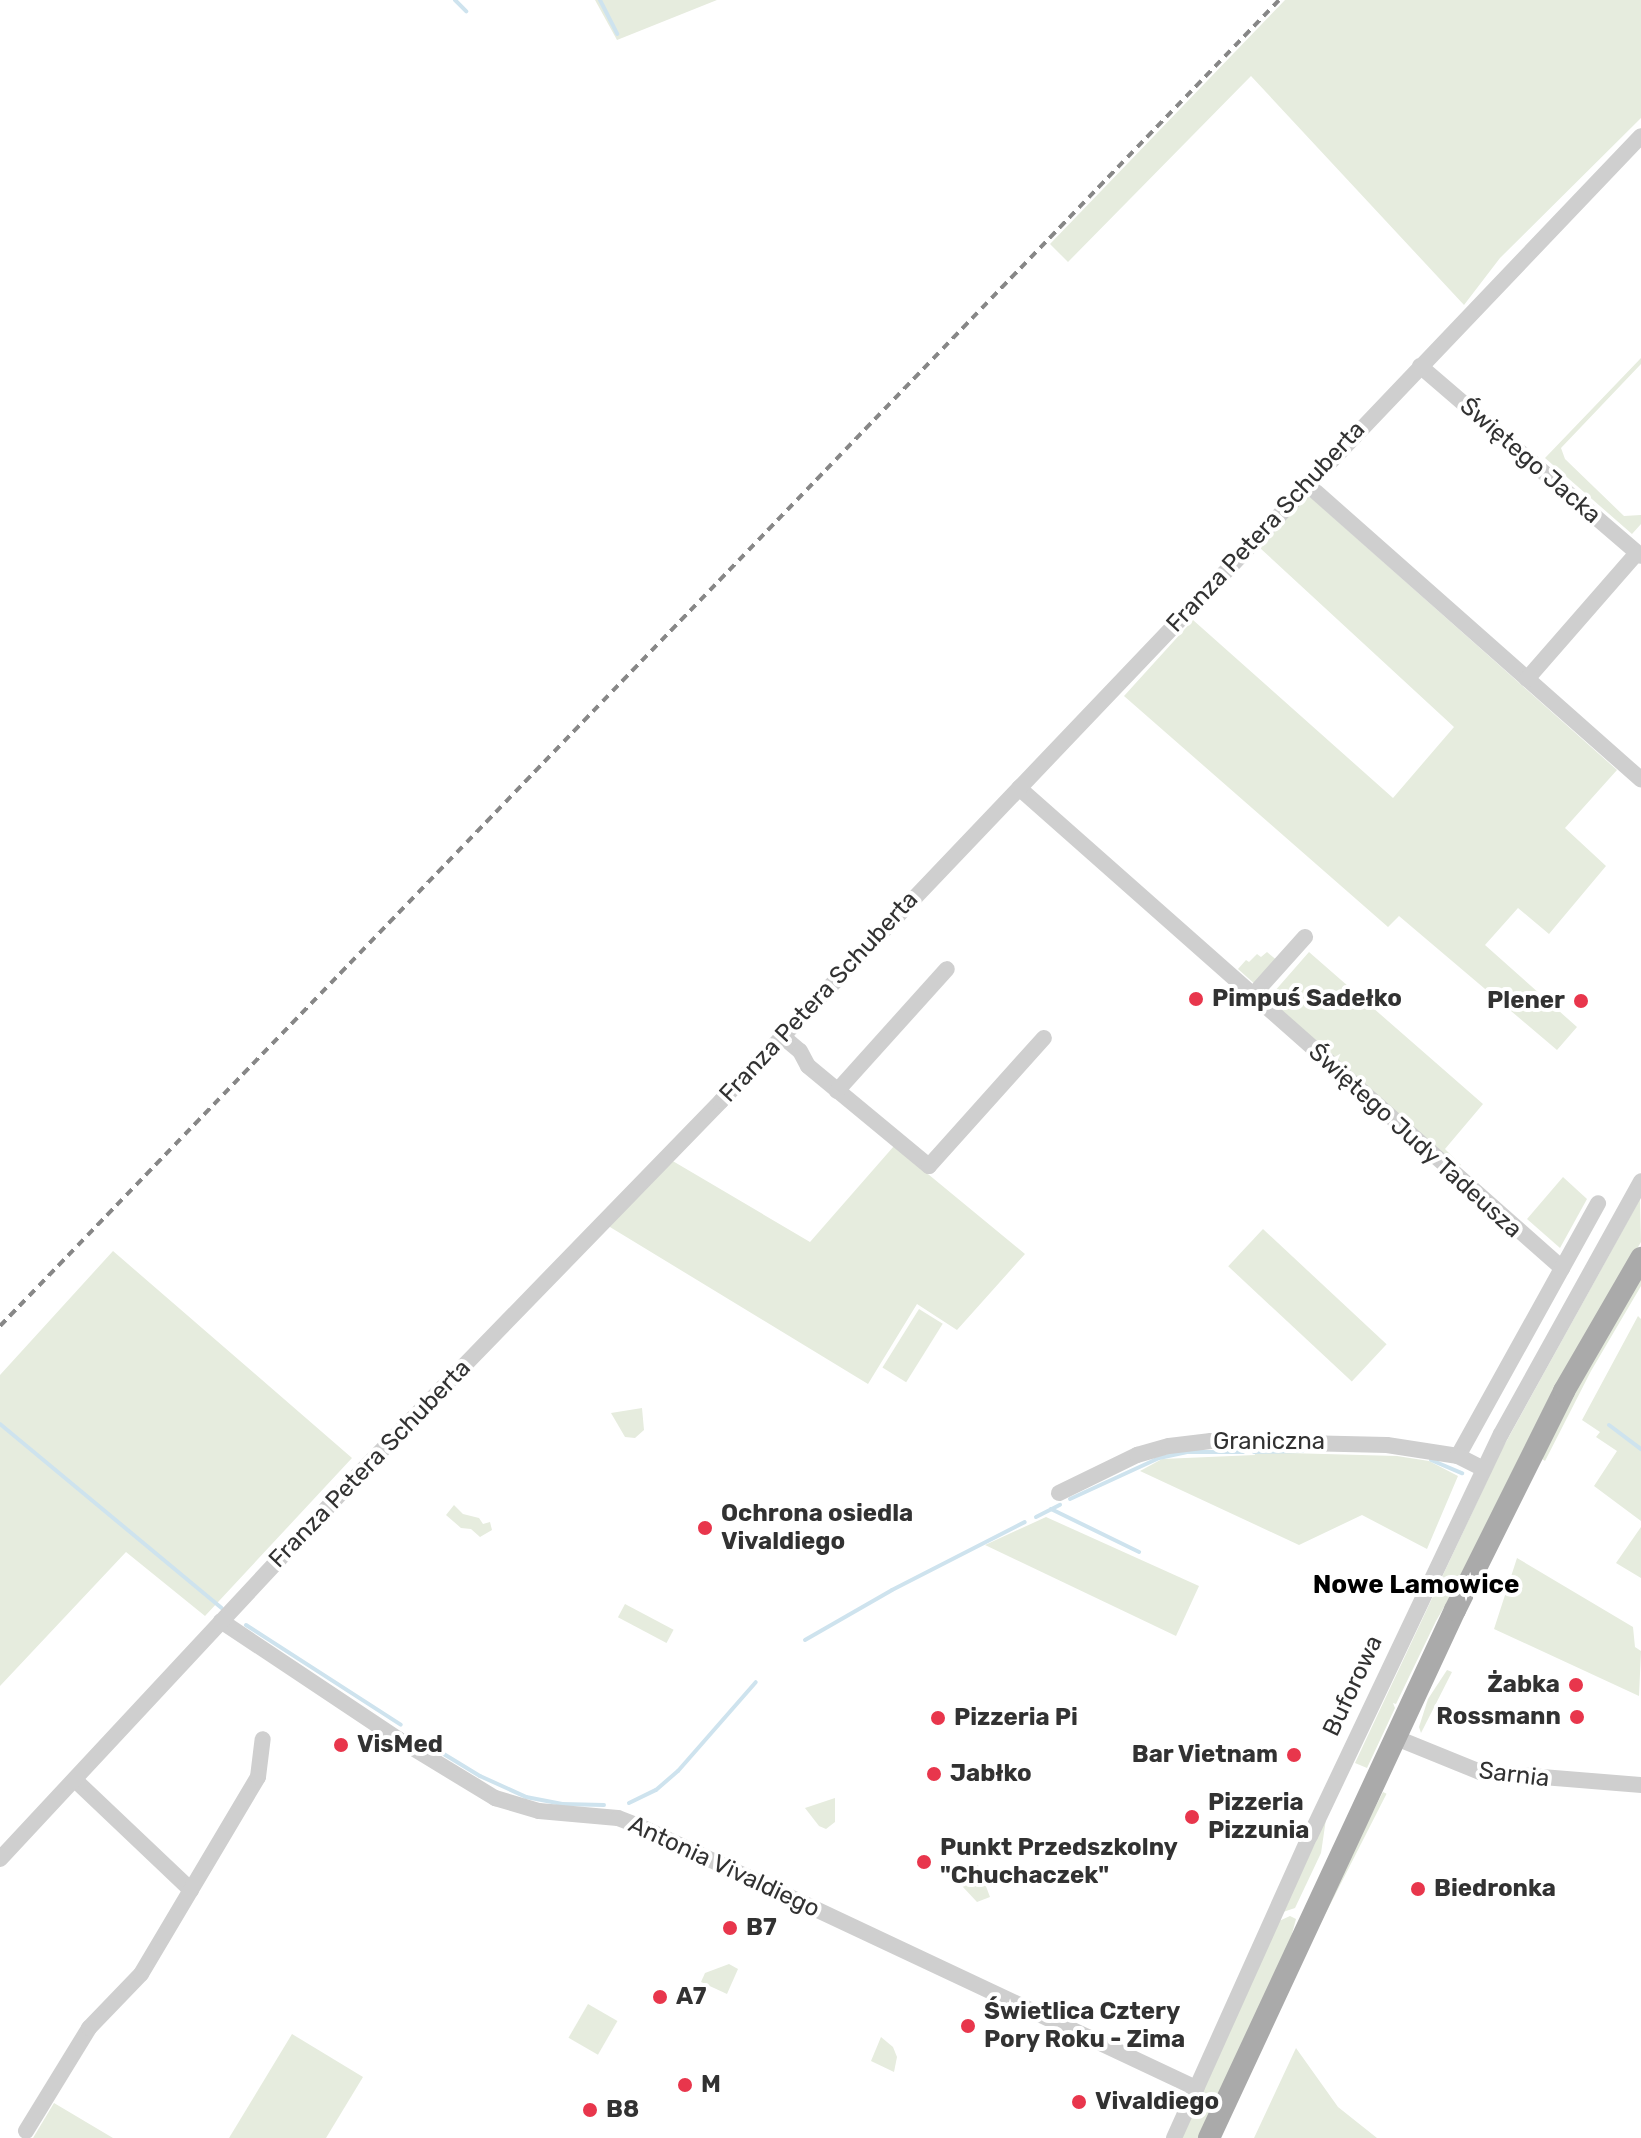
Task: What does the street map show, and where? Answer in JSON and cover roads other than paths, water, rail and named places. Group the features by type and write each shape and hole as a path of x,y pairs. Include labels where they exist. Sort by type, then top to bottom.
{"main road":[{"path":"1209,2138 1394,1737 1558,1402 1641,1258"}],"street":[{"name":"Franza Petera Schuberta","path":"0,1859 221,1621 1641,136"},
{"name":"Świętego Jacka","path":"1420,366 1639,555"},
{"path":"1316,492 1641,780"},
{"path":"1527,679 1639,555"},
{"name":"Świętego Judy Tadeusza","path":"1019,788 1562,1268"},
{"path":"1253,995 1305,937"},
{"path":"837,1091 947,969"},
{"path":"782,1036 800,1051 808,1066 929,1166 1044,1038"},
{"name":"Buforowa","path":"1174,2138 1484,1469 1532,1374 1641,1181"},
{"path":"1458,1456 1598,1203"},
{"name":"Graniczna","path":"1059,1493 1137,1455 1169,1446 1211,1441 1387,1445 1458,1456 1484,1469"},
{"name":"Antonia Vivaldiego","path":"221,1621 398,1739 495,1798 539,1811 618,1818 639,1826 1196,2088"},
{"name":"Sarnia","path":"1394,1737 1480,1772 1641,1785"},
{"path":"26,2131 89,2028 141,1974 258,1777 263,1739"},
{"path":"75,1780 191,1890"}],"waterway":[{"path":"455,0 466,11"},
{"path":"600,0 617,34"},
{"path":"0,1424 222,1608"},
{"path":"1609,1425 1641,1449"},
{"path":"1254,1452 1302,1451"},
{"path":"1070,1499 1159,1458 1188,1452 1243,1452"},
{"path":"1431,1460 1462,1473"},
{"path":"1036,1517 1060,1505"},
{"path":"1051,1509 1139,1552"},
{"path":"805,1640 892,1590 1025,1522"},
{"path":"246,1625 401,1725"},
{"path":"629,1803 656,1790 678,1771 756,1682"},
{"path":"429,1745 480,1776 526,1797 562,1804 604,1805"}],"railway":[{"path":"0,1326 1279,0"}],"place":[{"name":"Pimpuś Sadełko","path":"1196,999"},
{"name":"Plener","path":"1581,1001"},
{"name":"Ochrona osiedla Vivaldiego","path":"705,1528"},
{"name":"Żabka","path":"1576,1685"},
{"name":"Rossmann","path":"1577,1717"},
{"name":"Pizzeria Pi","path":"938,1718"},
{"name":"VisMed","path":"341,1745"},
{"name":"Bar Vietnam","path":"1294,1755"},
{"name":"Jabłko","path":"934,1774"},
{"name":"Pizzeria Pizzunia","path":"1192,1817"},
{"name":"Punkt Przedszkolny \"Chuchaczek\"","path":"924,1862"},
{"name":"Biedronka","path":"1418,1889"},
{"name":"B7","path":"730,1928"},
{"name":"A7","path":"660,1997"},
{"name":"Świetlica Cztery Pory Roku - Zima","path":"968,2026"},
{"name":"M","path":"685,2085"},
{"name":"Vivaldiego","path":"1079,2102"},
{"name":"B8","path":"590,2110"}],"district":[{"name":"Nowe Lamowice","path":"1416,1585"}]}
